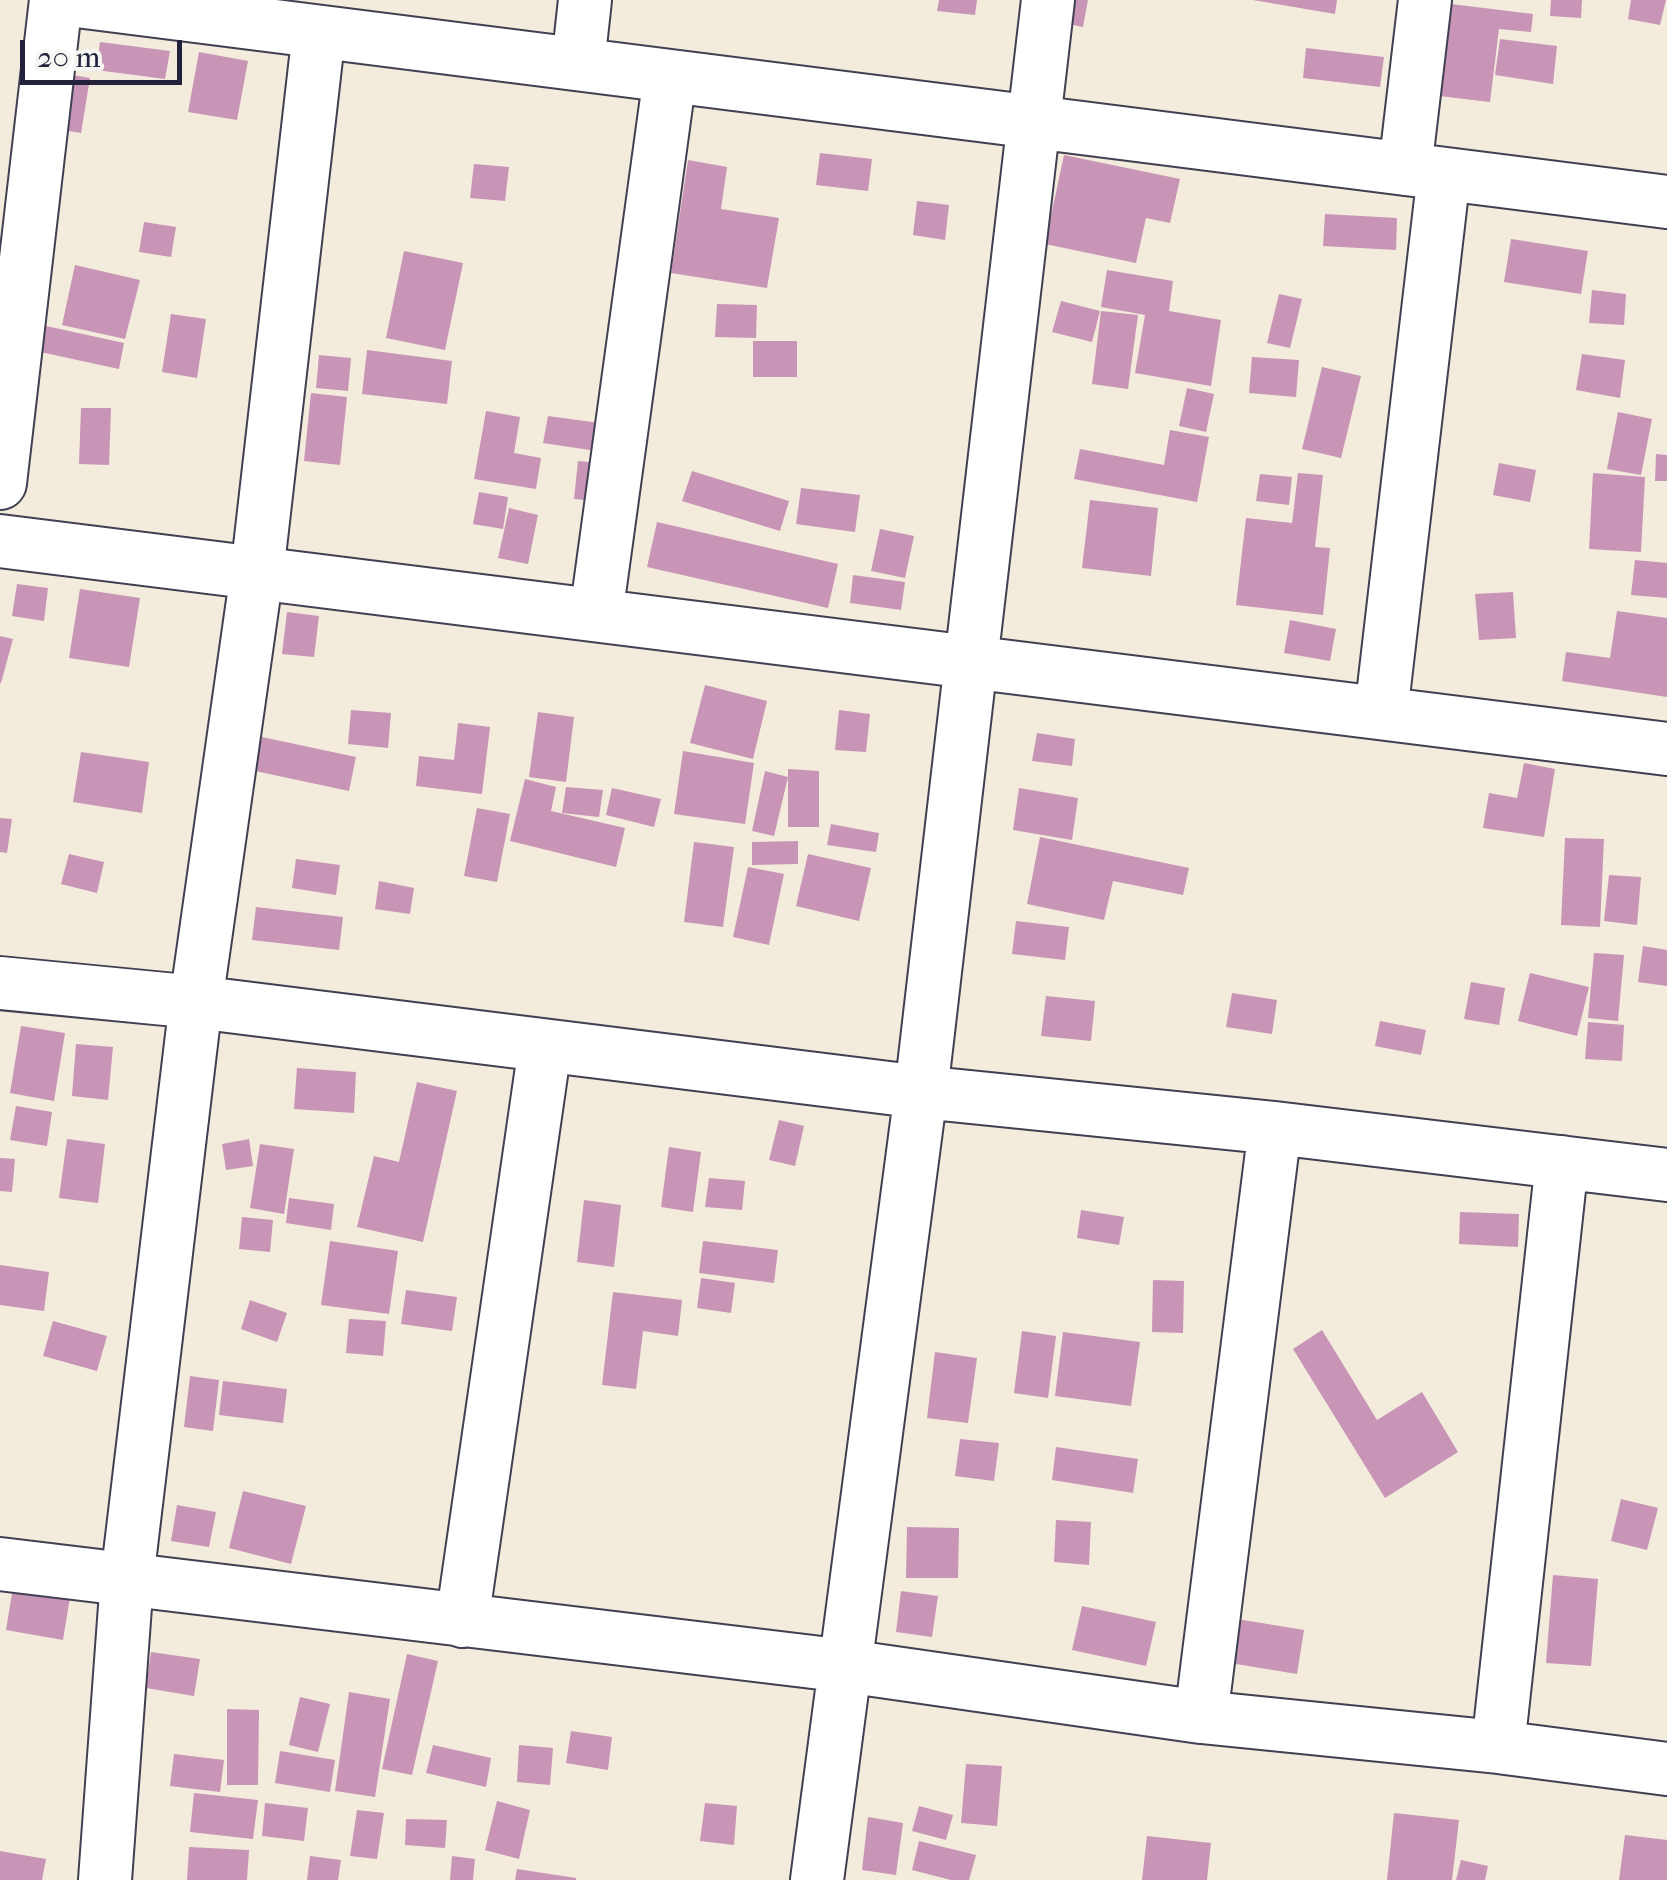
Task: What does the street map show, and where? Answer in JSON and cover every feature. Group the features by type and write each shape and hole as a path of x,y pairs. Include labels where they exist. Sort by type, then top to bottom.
{"street":[{"path":"0,483 56,0"},
{"path":"69,0 1667,202"},
{"path":"578,64 584,0"},
{"path":"817,1880 921,1092 1048,0"},
{"path":"1381,714 1424,171 1425,0"},
{"path":"105,1880 127,1580 196,1002 257,573 318,32"},
{"path":"596,615 670,76"},
{"path":"0,541 1667,749"},
{"path":"0,982 196,1002 921,1092 1276,1128 1667,1175"},
{"path":"462,1620 545,1047"},
{"path":"1202,1717 1276,1128"},
{"path":"1498,1748 1562,1162"},
{"path":"0,1564 846,1666 1202,1717 1667,1770"}],"building":[{"path":"939,0 977,0 975,15 937,11"},
{"path":"1051,0 1088,0 1083,27 1047,20"},
{"path":"1253,0 1337,0 1335,14"},
{"path":"1551,0 1582,0 1581,18 1550,16"},
{"path":"1631,0 1666,0 1660,25 1628,19"},
{"path":"1451,4 1533,14 1531,32 1499,29 1490,102 1439,96"},
{"path":"1500,39 1557,46 1553,84 1495,75"},
{"path":"100,42 170,51 165,79 96,70"},
{"path":"1306,48 1384,57 1380,87 1303,78"},
{"path":"199,52 248,61 237,120 188,112"},
{"path":"60,73 90,78 81,133 51,128"},
{"path":"820,153 872,159 868,191 816,185"},
{"path":"1064,155 1180,179 1170,223 1146,218 1136,263 1045,244"},
{"path":"688,160 727,167 721,209 779,218 767,288 671,273"},
{"path":"474,164 509,167 505,201 470,198"},
{"path":"917,201 949,205 945,240 913,235"},
{"path":"1325,214 1397,218 1396,250 1323,246"},
{"path":"144,222 176,227 171,257 139,252"},
{"path":"1511,239 1588,251 1581,294 1504,282"},
{"path":"404,251 463,263 445,350 386,338"},
{"path":"75,265 140,280 125,339 62,325"},
{"path":"1107,270 1173,281 1169,311 1221,320 1211,386 1135,373 1145,315 1101,307"},
{"path":"1592,290 1626,294 1624,325 1589,323"},
{"path":"1279,294 1302,299 1290,348 1267,343"},
{"path":"1061,301 1100,311 1092,342 1052,332"},
{"path":"717,304 757,305 756,338 715,337"},
{"path":"1101,311 1138,315 1128,389 1092,384"},
{"path":"171,314 206,319 197,378 162,372"},
{"path":"37,324 124,343 119,369 31,350"},
{"path":"753,341 797,341 797,377 753,377"},
{"path":"367,350 452,361 447,404 362,394"},
{"path":"1582,354 1625,360 1620,398 1576,390"},
{"path":"319,355 351,358 348,391 316,388"},
{"path":"1252,357 1299,360 1296,397 1249,393"},
{"path":"1322,367 1361,376 1341,458 1302,449"},
{"path":"1187,388 1214,394 1206,432 1179,426"},
{"path":"311,393 347,397 340,465 304,461"},
{"path":"81,408 111,408 109,465 79,464"},
{"path":"486,411 520,417 514,453 541,458 536,489 474,479"},
{"path":"1618,412 1652,419 1641,475 1607,469"},
{"path":"548,416 607,424 603,452 543,443"},
{"path":"1170,430 1209,437 1197,502 1074,479 1080,449 1164,465"},
{"path":"1656,454 1667,455 1667,481 1655,481"},
{"path":"578,461 611,464 609,502 574,499"},
{"path":"1499,463 1536,470 1530,502 1493,495"},
{"path":"692,471 789,501 780,531 682,501"},
{"path":"1298,473 1323,475 1315,547 1330,548 1323,615 1236,605 1246,518 1292,523"},
{"path":"1593,473 1645,477 1641,552 1589,549"},
{"path":"1260,474 1292,477 1289,505 1256,501"},
{"path":"801,488 860,495 855,532 796,524"},
{"path":"479,492 508,497 503,529 473,524"},
{"path":"1090,500 1158,508 1151,576 1082,568"},
{"path":"509,508 538,515 528,564 498,558"},
{"path":"657,522 838,564 828,608 647,567"},
{"path":"880,529 914,536 905,578 871,571"},
{"path":"1635,560 1667,563 1667,598 1631,595"},
{"path":"853,575 905,582 901,610 850,603"},
{"path":"17,584 48,588 44,621 12,616"},
{"path":"80,589 140,598 129,667 69,658"},
{"path":"1513,592 1516,638 1479,640 1475,594"},
{"path":"1617,611 1667,618 1667,697 1562,681 1566,652 1610,658"},
{"path":"287,612 319,616 314,657 282,654"},
{"path":"1290,620 1336,629 1330,661 1284,653"},
{"path":"0,636 13,639 1,683 0,683"},
{"path":"705,685 767,701 753,759 690,743"},
{"path":"351,710 391,713 388,748 348,744"},
{"path":"839,710 870,714 866,752 835,750"},
{"path":"538,712 574,717 566,782 529,777"},
{"path":"458,723 490,727 482,794 416,786 419,756 454,760"},
{"path":"1037,733 1075,739 1072,766 1032,761"},
{"path":"262,737 356,757 349,791 255,771"},
{"path":"683,751 754,763 745,824 674,814"},
{"path":"81,752 149,762 142,813 73,802"},
{"path":"1524,763 1555,769 1544,837 1483,828 1489,793 1517,798"},
{"path":"788,769 819,771 819,827 788,827"},
{"path":"765,771 788,777 774,836 752,831"},
{"path":"525,779 556,787 551,811 625,828 616,867 510,841"},
{"path":"566,787 603,790 599,817 562,813"},
{"path":"612,788 661,799 654,827 606,815"},
{"path":"1019,788 1078,798 1072,840 1013,830"},
{"path":"477,808 510,814 497,882 464,876"},
{"path":"0,818 12,819 7,853 0,852"},
{"path":"831,824 879,833 876,852 827,845"},
{"path":"1040,837 1189,868 1183,895 1113,881 1104,920 1027,904"},
{"path":"1565,838 1604,839 1600,927 1561,925"},
{"path":"798,841 798,864 752,865 752,842"},
{"path":"694,842 734,847 723,927 684,922"},
{"path":"69,854 104,862 97,893 61,884"},
{"path":"808,854 871,868 859,921 796,906"},
{"path":"296,859 340,865 336,895 292,888"},
{"path":"748,867 784,874 769,945 733,937"},
{"path":"1609,875 1641,877 1637,925 1604,921"},
{"path":"379,881 414,888 410,914 375,909"},
{"path":"256,907 343,917 339,950 252,940"},
{"path":"1016,921 1069,927 1065,960 1012,954"},
{"path":"1643,946 1667,950 1667,986 1638,982"},
{"path":"1594,953 1624,955 1618,1021 1588,1018"},
{"path":"1530,973 1589,987 1577,1036 1518,1021"},
{"path":"1471,982 1505,988 1499,1025 1464,1019"},
{"path":"1232,993 1277,1000 1272,1034 1226,1027"},
{"path":"1046,996 1095,1001 1091,1041 1041,1036"},
{"path":"1380,1021 1426,1030 1421,1055 1375,1046"},
{"path":"1588,1022 1624,1025 1622,1061 1585,1059"},
{"path":"21,1026 65,1033 54,1101 10,1093"},
{"path":"76,1044 113,1047 108,1100 72,1096"},
{"path":"297,1068 356,1072 354,1113 294,1109"},
{"path":"417,1082 457,1091 423,1242 357,1227 374,1156 399,1162"},
{"path":"16,1106 52,1112 47,1146 10,1140"},
{"path":"779,1120 804,1126 795,1166 769,1160"},
{"path":"67,1139 105,1144 98,1203 59,1198"},
{"path":"249,1139 253,1166 226,1170 222,1144"},
{"path":"260,1144 294,1149 284,1214 250,1208"},
{"path":"669,1147 701,1152 693,1212 661,1207"},
{"path":"0,1158 15,1159 12,1192 0,1191"},
{"path":"709,1178 745,1181 742,1210 705,1207"},
{"path":"289,1198 334,1204 331,1230 286,1223"},
{"path":"584,1200 621,1205 614,1267 577,1262"},
{"path":"1081,1210 1124,1217 1119,1245 1077,1238"},
{"path":"1460,1212 1519,1214 1518,1247 1459,1244"},
{"path":"242,1217 273,1220 270,1252 239,1249"},
{"path":"330,1241 398,1251 389,1314 321,1305"},
{"path":"703,1241 778,1250 774,1283 699,1273"},
{"path":"0,1265 49,1272 44,1311 0,1305"},
{"path":"701,1278 735,1283 731,1313 697,1308"},
{"path":"1153,1280 1184,1281 1183,1333 1152,1332"},
{"path":"406,1290 457,1297 452,1331 401,1324"},
{"path":"613,1292 682,1300 678,1336 643,1331 636,1389 602,1385"},
{"path":"250,1300 287,1313 277,1342 241,1329"},
{"path":"349,1319 386,1321 383,1356 346,1353"},
{"path":"53,1321 107,1336 97,1371 43,1356"},
{"path":"1322,1330 1377,1420 1422,1392 1458,1452 1385,1498 1293,1349"},
{"path":"1022,1331 1056,1336 1048,1398 1014,1393"},
{"path":"1063,1332 1140,1342 1131,1406 1055,1396"},
{"path":"935,1352 977,1358 968,1423 927,1418"},
{"path":"190,1376 219,1380 213,1431 184,1427"},
{"path":"223,1381 287,1389 283,1423 219,1415"},
{"path":"960,1439 999,1443 994,1481 955,1476"},
{"path":"1056,1447 1138,1459 1133,1493 1052,1480"},
{"path":"243,1491 306,1506 291,1564 229,1548"},
{"path":"1621,1499 1658,1508 1647,1550 1611,1541"},
{"path":"177,1505 216,1512 209,1547 171,1541"},
{"path":"1056,1520 1091,1522 1089,1565 1054,1562"},
{"path":"907,1527 959,1528 958,1578 906,1578"},
{"path":"1553,1575 1598,1579 1591,1666 1546,1663"},
{"path":"14,1581 71,1591 63,1640 6,1630"},
{"path":"901,1591 938,1596 932,1637 896,1632"},
{"path":"1082,1606 1156,1622 1146,1666 1072,1650"},
{"path":"1231,1618 1304,1630 1297,1674 1224,1662"},
{"path":"151,1652 200,1659 194,1696 146,1688"},
{"path":"407,1654 438,1661 412,1775 382,1769"},
{"path":"349,1692 390,1699 375,1797 335,1791"},
{"path":"300,1697 330,1704 318,1752 289,1745"},
{"path":"227,1709 259,1710 258,1785 227,1785"},
{"path":"571,1731 612,1737 608,1770 566,1763"},
{"path":"433,1745 491,1758 486,1787 426,1773"},
{"path":"519,1745 553,1748 550,1785 517,1782"},
{"path":"280,1751 335,1760 330,1792 275,1783"},
{"path":"174,1754 224,1760 220,1792 170,1786"},
{"path":"966,1764 1002,1766 997,1826 961,1823"},
{"path":"194,1793 258,1800 253,1839 190,1832"},
{"path":"497,1801 530,1810 519,1859 485,1850"},
{"path":"265,1803 308,1808 304,1841 262,1836"},
{"path":"705,1803 737,1806 734,1845 700,1841"},
{"path":"919,1806 953,1815 946,1840 912,1831"},
{"path":"357,1810 384,1813 377,1859 350,1856"},
{"path":"1394,1813 1459,1820 1452,1880 1387,1880"},
{"path":"868,1817 903,1823 896,1875 862,1870"},
{"path":"406,1819 447,1820 445,1848 405,1845"},
{"path":"1625,1835 1667,1840 1667,1880 1619,1880"},
{"path":"1147,1836 1211,1843 1207,1880 1142,1880"},
{"path":"919,1841 976,1855 969,1880 951,1880 912,1870"},
{"path":"189,1847 249,1850 247,1880 187,1880"},
{"path":"0,1851 46,1859 42,1880 0,1880"},
{"path":"310,1856 341,1860 338,1880 307,1880"},
{"path":"452,1856 475,1859 473,1880 450,1880"},
{"path":"1461,1860 1488,1866 1485,1880 1456,1880"},
{"path":"517,1869 576,1878 576,1880 515,1880"}]}
